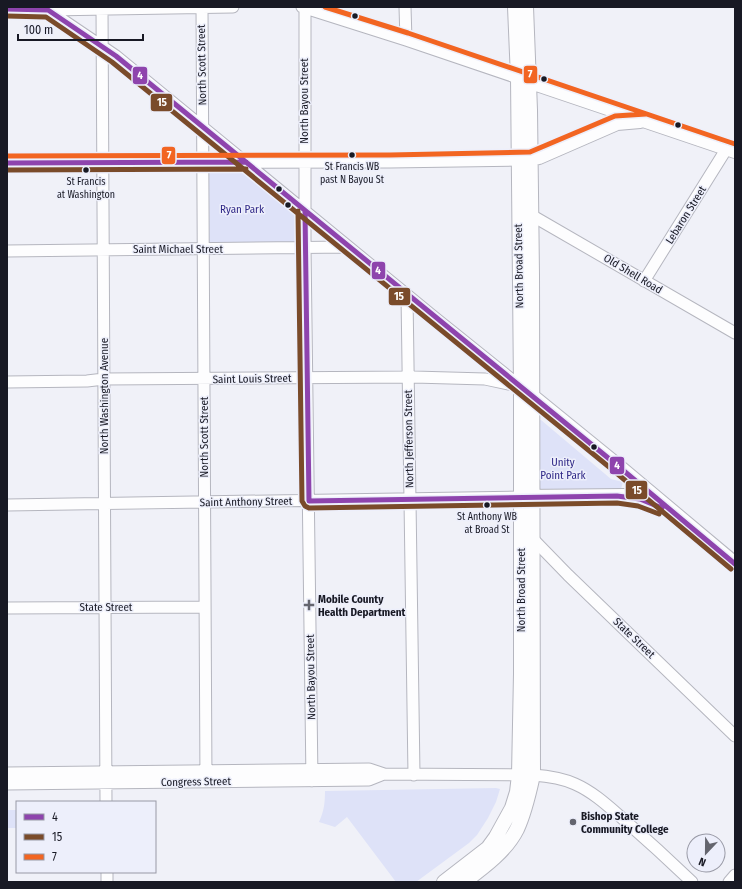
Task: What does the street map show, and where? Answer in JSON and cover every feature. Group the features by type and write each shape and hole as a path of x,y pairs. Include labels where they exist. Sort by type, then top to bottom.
{"main road":[{"path":"515,7 523,79"},
{"path":"523,79 526,7"},
{"path":"523,79 731,150"},
{"name":"North Broad Street","path":"464,882 489,863 516,830 525,808 533,775 533,539 527,497 521,387 524,160 523,79"},
{"path":"580,99 594,108 599,115 599,122 596,132"},
{"path":"524,160 617,123 646,121"},
{"name":"North Broad Street","path":"444,882 488,848 496,837 512,808 517,792 519,775 527,497 533,396 531,215 524,160"},
{"path":"521,387 735,564"},
{"name":"Saint Anthony Street","path":"527,497 624,496 640,499 673,512"}],"street":[{"name":"North Scott Street","path":"202,7 202,249 206,782"},
{"path":"7,9 48,10 233,7"},
{"path":"304,7 523,79"},
{"name":"North Bayou Street","path":"304,7 304,211 312,781"},
{"path":"405,7 406,40"},
{"name":"North Washington Avenue","path":"102,8 102,250 106,801"},
{"path":"48,10 102,45 521,387"},
{"name":"Lebaron Street","path":"644,281 731,150"},
{"path":"7,163 524,160"},
{"name":"Old Shell Road","path":"531,215 735,334"},
{"name":"Saint Michael Street","path":"7,251 348,247"},
{"name":"North Jefferson Street","path":"407,294 407,377 414,775"},
{"name":"Saint Louis Street","path":"7,382 87,381 104,379 407,377 486,379 521,387"},
{"name":"Saint Anthony Street","path":"7,505 527,497"},
{"name":"State Street","path":"533,539 568,575 735,736"},
{"name":"State Street","path":"7,608 205,607"},
{"name":"Congress Street","path":"7,772 369,769 384,774 533,775 558,778 591,792 655,847 692,882"},
{"name":"Congress Street","path":"7,784 369,780 384,774"},
{"path":"729,882 735,875"}],"green space":[{"name":"Ryan Park","path":"203,162 246,162 305,211 305,247 203,249"},
{"name":"Unity Point Park","path":"541,420 611,479 623,482 621,489 540,491 538,421"},
{"path":"500,789 496,802 477,835 469,843 416,882 396,882 347,817 335,827 319,822 324,807 325,791"},
{"path":"7,810 16,810 16,828 7,828"}],"transit line":[{"name":"7","path":"325,7 408,33 735,144"},
{"name":"4","path":"7,9 48,10 116,56 618,466 735,564"},
{"name":"15","path":"7,16 46,17 112,62 614,471 731,569"},
{"name":"7","path":"7,156 390,155 530,152 615,116 646,114"},
{"name":"4","path":"7,163 246,162"},
{"name":"15","path":"7,170 246,169"},
{"name":"15","path":"298,211 302,501 305,506 309,508 617,503 638,506 659,514"},
{"name":"4","path":"305,211 309,501 617,496 640,499 662,508"}],"place":[{"name":"St Francis WB past N Bayou St","path":"352,155"},
{"name":"St Francis at Washington","path":"86,170"},
{"name":"St Anthony WB at Broad St","path":"487,505"},
{"name":"Mobile County Health Department","path":"309,605"},
{"name":"Bishop State Community College","path":"573,822"}]}
